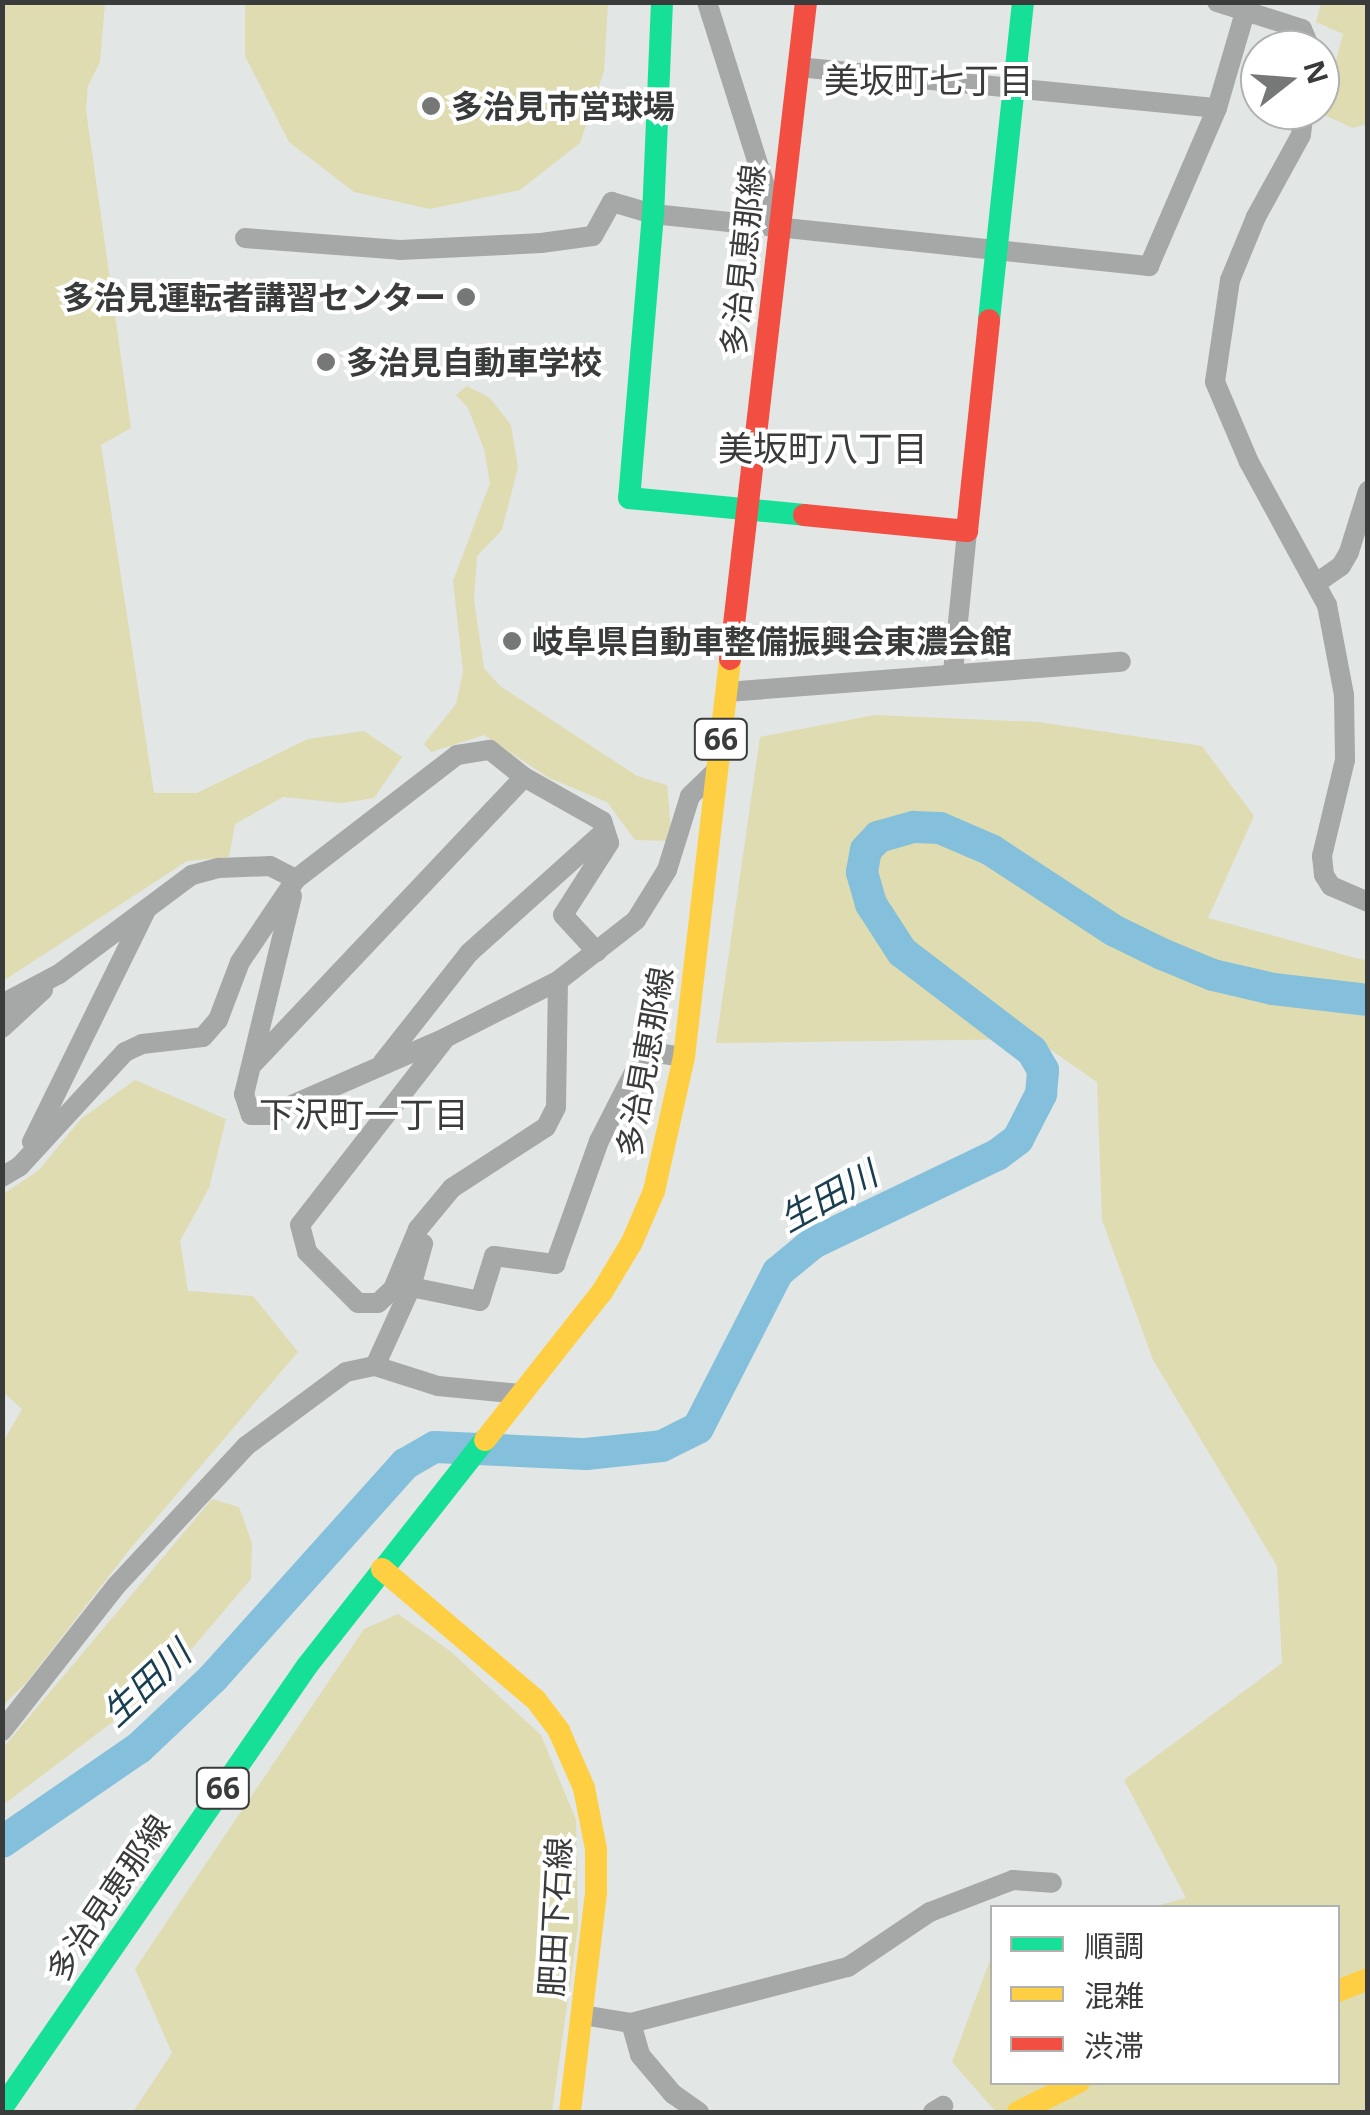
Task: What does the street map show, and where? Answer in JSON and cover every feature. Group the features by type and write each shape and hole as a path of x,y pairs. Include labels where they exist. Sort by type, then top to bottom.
{"main road":[{"path":"662,2 653,214 629,498 747,513 967,531 1022,2"},
{"name":"多治見恵那線","path":"2,2108 307,1666 602,1292 632,1242 654,1191 684,1056 806,2"},
{"name":"肥田下石線","path":"382,1569 536,1700 559,1731 588,1802 596,1849 583,2015 570,2112"},
{"path":"1340,1990 1368,1980"},
{"path":"1018,2112 1073,2085"}],"street":[{"path":"707,2 779,228"},
{"path":"1217,2 1247,7 1302,30"},
{"path":"246,238 456,250 594,236 612,202 653,214 1149,266 1217,108 1247,7"},
{"path":"798,68 1217,108"},
{"path":"1302,130 1256,217 1230,280 1215,382 1248,462 1318,582 1344,696 1345,760 1322,856 1324,875 1331,886 1368,902"},
{"path":"1318,582 1341,566 1349,552 1368,491"},
{"path":"953,672 967,531"},
{"path":"727,692 1120,662"},
{"path":"11,1172 125,1052 142,1044 203,1037 218,1020 240,962 296,879 457,756 490,750 524,777 602,821 610,843 564,916 597,952"},
{"path":"296,879 244,1094 251,1115 269,1115 446,1038 558,981 636,920 667,870 690,796 716,770"},
{"path":"250,1067 524,777"},
{"path":"379,1067 470,953 605,831"},
{"path":"2,1028 59,974 192,875 219,868 270,866 296,879"},
{"path":"11,1172 148,906"},
{"path":"2,1004 59,974"},
{"path":"446,1038 300,1225 307,1252 358,1303 378,1303 392,1289 418,1229 452,1188 546,1126 556,1106 558,981"},
{"path":"411,1287 480,1301 494,1256 555,1264 598,1141 645,1051 684,1056"},
{"path":"375,1366 411,1287 430,1218"},
{"path":"2,1731 116,1586 246,1446 346,1372 375,1366 438,1386 522,1394"},
{"path":"583,2015 631,2023 848,1967 930,1912 1013,1880 1052,1882"},
{"path":"631,2023 633,2041 640,2054 673,2094 699,2112"}],"shaded area":[{"path":"3,3 105,3 100,62 88,86 86,110 131,428 101,445 154,793 197,793 308,739 364,731 402,757 374,798 342,803 283,797 235,824 229,857 187,861 3,981"},
{"name":"多治見市営球場","path":"245,3 608,3 604,71 580,143 520,190 430,209 354,192 289,142 245,56"},
{"path":"1321,3 1367,3 1367,124 1353,128 1340,122 1343,34 1316,22"},
{"path":"467,386 490,398 511,425 518,467 502,530 477,556 474,600 484,668 500,686 637,776 667,785 672,841 635,840 607,802 549,778 484,735 431,752 424,744 456,704 463,672 453,581 490,483 484,449 468,408 456,395"},
{"path":"875,715 1038,722 1202,746 1254,816 1208,918 1367,961 1367,2112 996,2112 952,2062 990,1960 990,2085 1340,2085 1340,1905 1160,1905 1186,1898 1124,1780 1282,1663 1277,1566 1153,1360 1102,1220 1097,1082 1035,1039 716,1043 760,737"},
{"path":"135,1080 226,1119 209,1188 180,1241 188,1291 253,1296 298,1352 130,1549 26,1683 3,1705 3,1442 22,1409 3,1392 3,1194 38,1171 81,1119"},
{"path":"212,1499 239,1507 252,1543 251,1579 160,1686 3,1805 3,1748"},
{"path":"398,1614 450,1651 541,1735 576,1820 578,1927 552,2112 133,2112 172,2053 135,1969 364,1629"}],"waterway":[{"name":"生田川","path":"2,1842 139,1748 213,1678 405,1464 435,1447 586,1454 662,1446 698,1428 778,1272 813,1243 997,1155 1018,1139 1041,1094 1043,1070 1032,1051 902,952 871,904 862,872 866,850 878,837 914,827 940,828 991,850 1115,931 1213,975 1273,989 1368,1000"}],"traffic: fast":[{"path":"662,2 653,214 629,498 804,515"},
{"path":"989,320 1023,2"},
{"path":"2,2108 307,1666 485,1440"}],"traffic: slow":[{"path":"485,1440 602,1292 632,1242 654,1191 684,1057 730,659"},
{"path":"382,1569 536,1700 559,1731 584,1788 596,1849 596,1893 570,2112"},
{"path":"1340,1990 1368,1979"},
{"path":"1018,2112 1073,2085"}],"traffic: jam":[{"path":"730,659 806,2"},
{"path":"804,515 967,531 989,320"}],"place":[{"name":"多治見市営球場","path":"431,106"},
{"name":"多治見運転者講習センター","path":"466,297"},
{"name":"多治見自動車学校","path":"326,362"},
{"name":"岐阜県自動車整備振興会東濃会館","path":"512,641"}],"district":[{"name":"美坂町七丁目","path":"929,80"},
{"name":"美坂町八丁目","path":"823,448"},
{"name":"下沢町一丁目","path":"364,1114"}]}
